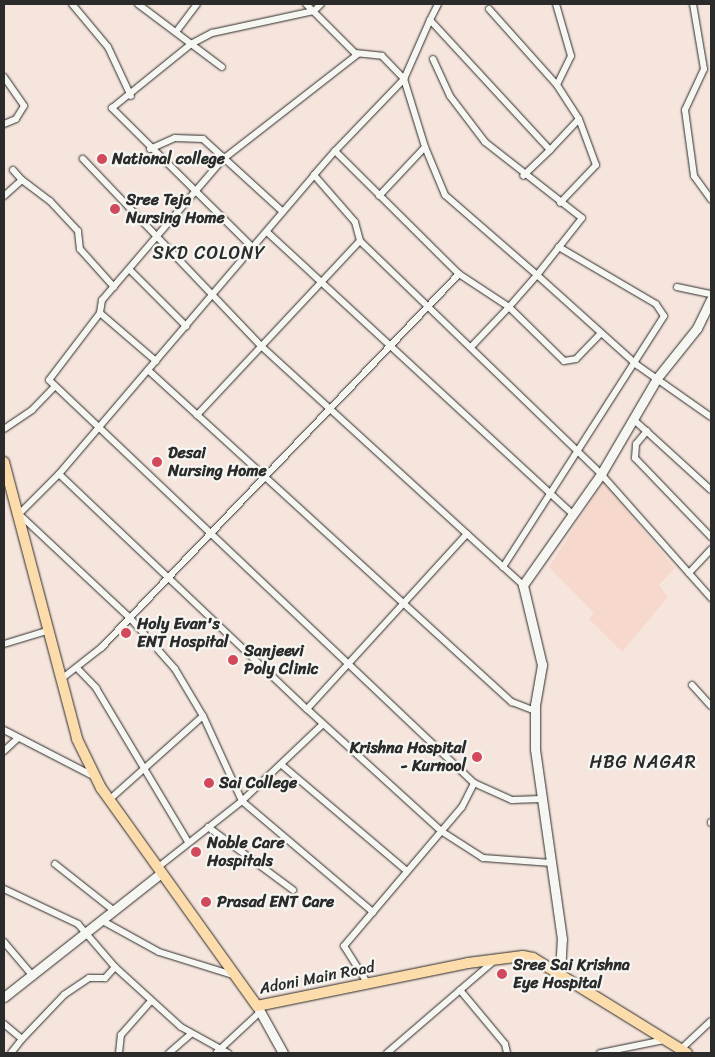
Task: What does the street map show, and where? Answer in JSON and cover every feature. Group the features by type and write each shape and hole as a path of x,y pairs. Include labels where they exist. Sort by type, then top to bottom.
{"main road":[{"name":"Adoni Main Road","path":"4,462 19,514 59,681 77,740 109,800 258,1009 368,984 496,959 533,958 683,1051"}],"street":[{"path":"72,4 108,47 131,96"},
{"path":"176,32 197,4"},
{"path":"306,4 358,54 382,56 404,79 425,147 445,195 637,364 711,417"},
{"path":"252,248 194,194 112,108 131,96 192,44 230,27 314,10 321,4"},
{"path":"373,912 242,801 203,716 174,669 130,618 19,514 59,474 335,151 404,79 438,4"},
{"path":"556,4 571,56 558,85"},
{"path":"693,4 704,69 685,110 694,176 711,199"},
{"path":"141,5 222,67"},
{"path":"489,9 558,85 579,119 596,165 560,203"},
{"path":"430,20 550,150"},
{"path":"358,54 223,159 102,300 100,313 51,374 55,386 97,428 209,536 349,662 474,783 512,800 541,799"},
{"path":"433,59 459,112 523,176 582,218 569,239 559,248 509,308 470,347"},
{"path":"4,78 24,106 16,119 4,124"},
{"path":"523,176 579,119"},
{"path":"150,149 175,138 197,138 209,142 223,159 283,212"},
{"path":"379,196 425,147"},
{"path":"335,151 459,274 509,308 564,361 576,359 602,333"},
{"path":"84,159 211,297 262,347 523,585 542,665 535,711 541,799 562,939 560,974"},
{"path":"13,170 22,180 50,200 78,231 80,249 114,287"},
{"path":"314,175 355,222 360,240 601,474 711,598"},
{"path":"4,196 22,180"},
{"path":"267,232 573,514"},
{"path":"197,415 360,240"},
{"path":"503,567 550,493 637,364 663,321 661,308 559,248"},
{"path":"129,269 186,326"},
{"path":"59,681 76,668 130,618 391,346 430,308 459,274"},
{"path":"677,287 711,294"},
{"path":"523,585 601,474 657,378 681,351 711,299"},
{"path":"100,313 156,361"},
{"path":"148,370 512,702 535,711"},
{"path":"4,429 32,410 55,386"},
{"path":"633,419 711,490"},
{"path":"647,431 636,444 635,458 711,537"},
{"path":"59,474 323,724 441,831 483,858 552,864"},
{"path":"307,709 467,534"},
{"path":"689,573 711,549"},
{"path":"4,644 47,631"},
{"path":"76,668 96,688 188,842"},
{"path":"692,685 711,706"},
{"path":"109,800 203,716"},
{"path":"4,997 113,910 188,842 242,801 283,766 323,724"},
{"path":"4,730 17,739 96,778"},
{"path":"4,751 17,739"},
{"path":"283,766 407,871"},
{"path":"368,984 344,946 462,806 474,783"},
{"path":"208,826 293,890"},
{"path":"55,864 113,910"},
{"path":"4,889 64,915 86,932 98,952 150,1002 217,1052 228,1053"},
{"path":"100,920 159,952 234,975"},
{"path":"4,942 32,975"},
{"path":"387,1053 496,959"},
{"path":"11,1053 57,1000 89,978 105,978 115,967"},
{"path":"460,990 505,1044 507,1053"},
{"path":"118,1053 121,1035 150,1002"},
{"path":"217,1052 258,1009 283,1053"},
{"path":"683,1051 711,1020"},
{"path":"4,1024 22,1039"},
{"path":"169,1053 191,1034"},
{"path":"600,1053 664,1040"}],"shaded area":[{"path":"603,482 675,568 659,585 668,597 622,652 589,619 594,613 549,567"}],"place":[{"name":"National college","path":"102,159"},
{"name":"Sree Teja Nursing Home","path":"115,209"},
{"name":"Desai Nursing Home","path":"157,462"},
{"name":"Holy Evan's ENT Hospital","path":"126,633"},
{"name":"Sanjeevi Poly Clinic","path":"233,660"},
{"name":"Krishna Hospital - Kurnool","path":"477,757"},
{"name":"Sai College","path":"209,783"},
{"name":"Noble Care Hospitals","path":"196,852"},
{"name":"Prasad ENT Care","path":"206,902"},
{"name":"Sree Sai Krishna Eye Hospital","path":"502,974"}],"district":[{"name":"SKD COLONY","path":"209,253"},
{"name":"HBG NAGAR","path":"643,762"}]}
